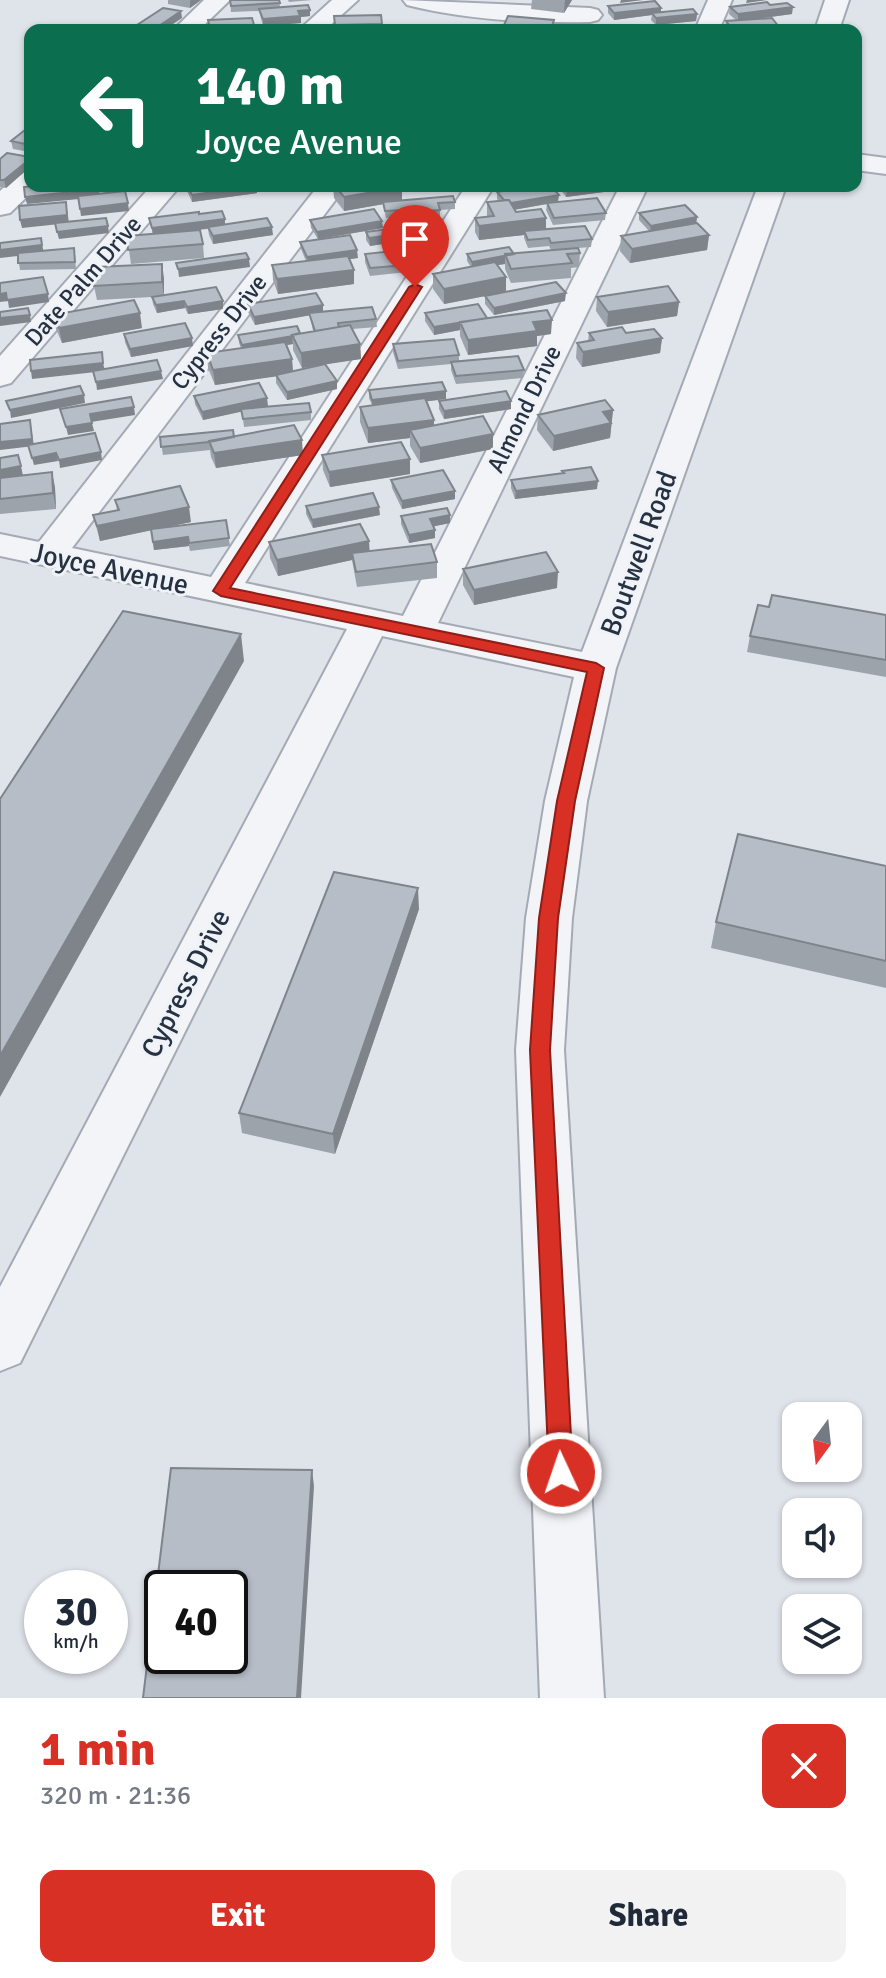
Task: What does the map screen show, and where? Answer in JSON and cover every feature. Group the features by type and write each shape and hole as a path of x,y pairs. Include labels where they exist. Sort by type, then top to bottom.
{"street":[{"path":"192,24 218,0"},
{"path":"318,24 346,0"},
{"path":"415,0 456,20 590,15"},
{"path":"710,24 720,0"},
{"path":"829,24 837,0"},
{"path":"862,163 886,166"},
{"path":"0,207 24,184"},
{"name":"Date Palm Drive","path":"0,376 161,192"},
{"name":"Cypress Drive","path":"48,555 327,192"},
{"path":"221,591 476,192"},
{"name":"Almond Drive","path":"414,632 631,192"},
{"name":"Boutwell Road","path":"572,1698 540,1050 549,918 566,801 596,668 770,192"},
{"name":"Joyce Avenue","path":"0,545 596,668"},
{"name":"Cypress Drive","path":"0,1344 369,623"}],"building":[{"path":"230,0 279,0 280,3 231,6"},
{"path":"655,1 661,8 614,13 608,6"},
{"path":"767,2 770,5 787,3 793,7 738,14 730,7"},
{"path":"308,5 310,10 298,11 300,16 263,19 259,9"},
{"path":"163,8 181,11 162,24 139,24"},
{"path":"693,9 697,14 656,18 652,13"},
{"path":"381,15 382,24 335,24 334,16"},
{"path":"508,16 554,20 553,24 504,24"},
{"path":"252,18 254,24 209,24 208,20"},
{"path":"772,18 777,24 728,24 726,21"},
{"path":"24,131 24,144 11,141"},
{"path":"7,153 24,156 24,164 0,180 0,159"},
{"path":"24,192 71,192 25,197"},
{"path":"125,192 128,203 80,209 78,196"},
{"path":"340,192 373,192 344,197"},
{"path":"497,192 556,192 559,195 511,203"},
{"path":"453,196 455,202 438,203 440,210 405,213 404,210 385,211 383,202"},
{"path":"597,198 606,213 554,218 547,203"},
{"path":"509,200 516,212 541,209 546,218 479,226 475,218 494,216 487,202"},
{"path":"66,202 67,215 20,220 19,206"},
{"path":"685,205 697,217 651,226 639,213"},
{"path":"374,209 382,221 317,232 310,220"},
{"path":"222,211 225,219 152,228 149,218 199,212"},
{"path":"106,218 108,226 57,232 55,223"},
{"path":"267,218 272,227 213,236 208,227"},
{"path":"697,223 709,235 632,249 621,236"},
{"path":"424,224 427,230 369,238 366,232"},
{"path":"585,226 592,239 551,243 549,238 528,240 524,231"},
{"path":"200,230 203,244 128,250 127,236"},
{"path":"350,235 357,250 307,257 300,242"},
{"path":"41,238 42,245 0,250 0,243"},
{"path":"509,247 514,254 472,262 467,254"},
{"path":"74,248 75,262 18,263 18,253"},
{"path":"578,248 580,253 567,254 572,263 511,269 505,254"},
{"path":"402,250 407,265 370,268 365,254"},
{"path":"246,253 249,259 178,269 176,263"},
{"path":"348,256 354,270 277,279 272,265"},
{"path":"495,262 506,277 444,289 433,274"},
{"path":"162,264 162,282 94,286 96,267"},
{"path":"43,277 48,294 7,300 6,293 0,294 0,283"},
{"path":"556,282 566,293 494,308 485,296"},
{"path":"668,286 679,302 608,312 597,297"},
{"path":"216,287 223,301 187,307 184,301 156,305 152,297"},
{"path":"316,293 323,305 254,317 248,304"},
{"path":"134,300 140,313 59,328 53,315"},
{"path":"478,304 487,318 434,327 425,313"},
{"path":"372,307 376,319 338,323 339,327 315,331 309,313"},
{"path":"28,308 30,315 0,318 0,312"},
{"path":"547,310 552,320 533,322 537,331 468,340 460,322"},
{"path":"185,323 192,338 130,349 124,334"},
{"path":"350,325 360,344 301,353 292,335"},
{"path":"297,326 300,333 293,336 242,345 238,335"},
{"path":"622,327 626,333 654,329 662,338 583,352 577,343 594,340 589,333"},
{"path":"454,339 459,355 398,361 393,344"},
{"path":"285,342 292,359 213,370 207,353"},
{"path":"102,352 103,363 31,371 30,360"},
{"path":"518,356 524,370 456,376 451,362"},
{"path":"157,360 161,371 96,382 93,371"},
{"path":"325,364 337,381 287,392 276,375"},
{"path":"442,382 446,391 372,400 369,390"},
{"path":"259,383 267,398 202,412 194,396"},
{"path":"80,386 84,395 10,410 6,401"},
{"path":"506,391 511,401 444,411 439,401"},
{"path":"131,397 134,407 90,414 92,423 66,427 60,409"},
{"path":"425,398 434,420 368,428 360,407"},
{"path":"605,400 613,410 603,412 611,423 554,436 538,415"},
{"path":"309,403 311,412 243,419 241,409"},
{"path":"483,416 493,434 420,448 410,430"},
{"path":"30,420 32,439 0,442 0,424"},
{"path":"294,425 302,440 214,453 209,441"},
{"path":"233,430 234,437 161,447 160,437"},
{"path":"95,433 101,452 59,460 56,453 32,458 28,445"},
{"path":"401,442 410,459 329,472 322,455"},
{"path":"18,455 21,466 0,470 0,458"},
{"path":"591,467 598,481 516,491 511,480 564,473 562,471"},
{"path":"443,470 455,491 402,501 391,480"},
{"path":"52,472 53,493 0,499 0,478"},
{"path":"180,486 189,507 97,526 93,515 119,510 115,500"},
{"path":"373,493 379,507 312,520 306,506"},
{"path":"447,508 450,515 430,519 435,530 409,535 401,516"},
{"path":"226,520 229,538 189,543 188,537 153,542 151,529"},
{"path":"360,524 369,541 277,560 269,542"},
{"path":"431,544 437,562 356,572 352,553"},
{"path":"546,552 558,572 474,590 463,569"},
{"path":"772,595 886,615 886,660 750,636 758,605 769,607"},
{"path":"123,611 241,634 0,1056 0,799"},
{"path":"738,834 886,866 886,961 716,922"},
{"path":"334,872 418,888 333,1134 239,1113"},
{"path":"171,1468 312,1470 297,1698 143,1698 146,1674 248,1674 248,1570 159,1570"}],"route":[{"path":"415,287 221,591 596,668 566,801 549,918 540,1050 561,1473"}]}
